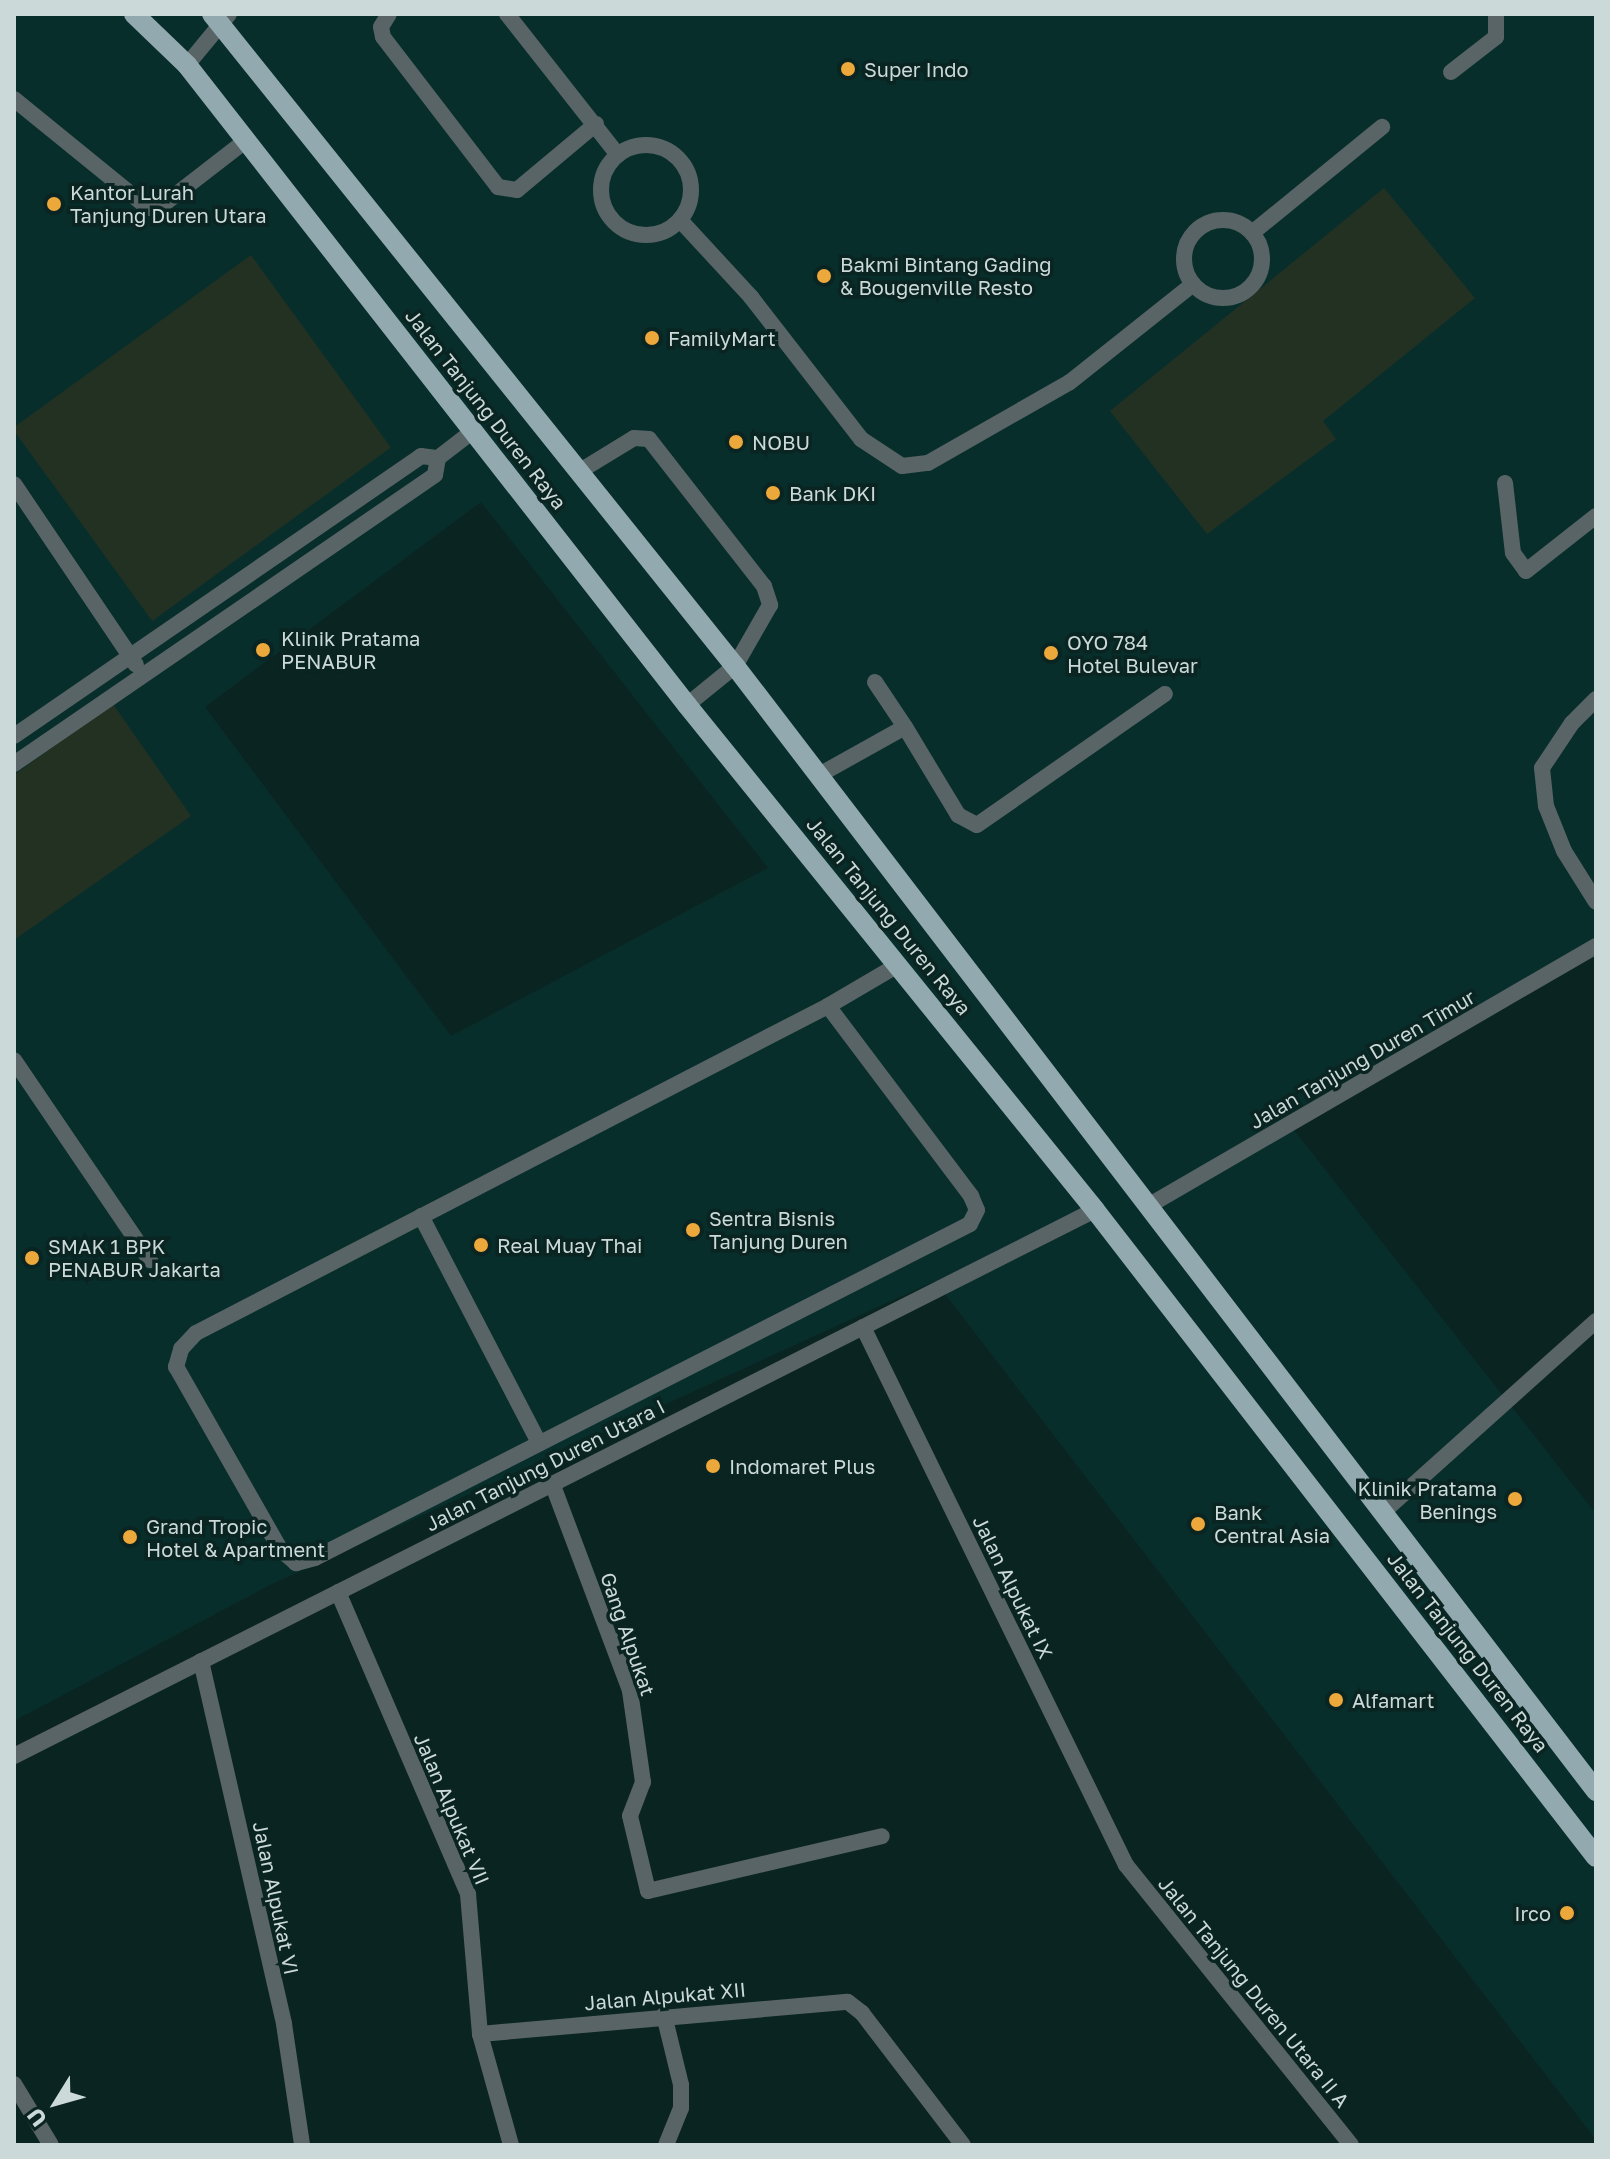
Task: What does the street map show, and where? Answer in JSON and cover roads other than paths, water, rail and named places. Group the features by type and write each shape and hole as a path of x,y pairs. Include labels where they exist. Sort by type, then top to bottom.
{"main road":[{"name":"Jalan Tanjung Duren Raya","path":"134,14 187,65 687,705 1095,1210 1596,1857"},
{"name":"Jalan Tanjung Duren Raya","path":"221,17 735,666 1596,1791"}],"street":[{"path":"389,14 381,27 383,37 498,187 517,190 596,124"},
{"path":"507,14 618,155"},
{"path":"1451,72 1496,37 1496,14"},
{"path":"187,65 221,17"},
{"path":"14,99 148,208 160,207 245,141"},
{"path":"1252,233 1382,127"},
{"path":"647,145 676,157 685,168 691,195 680,220 669,229 641,235 616,223 606,211 602,180 618,155 647,145"},
{"path":"680,220 751,297 861,439 902,466 928,463 1070,382 1193,284"},
{"path":"1216,221 1243,225 1252,233 1262,268 1249,289 1239,296 1214,298 1193,284 1184,259 1193,234 1216,221"},
{"path":"14,764 435,475 438,458 473,431"},
{"path":"580,471 634,438 649,439 764,586 770,605 735,666 687,705"},
{"path":"14,736 421,456 438,458"},
{"path":"1505,483 1513,553 1526,571 1596,516"},
{"path":"14,484 144,676"},
{"path":"875,682 958,815 977,825 1165,694"},
{"path":"1596,699 1572,723 1542,768 1546,806 1564,851 1596,902"},
{"path":"819,775 905,727"},
{"name":"Jalan Tanjung Duren Timur","path":"1148,1206 1596,946"},
{"path":"828,1006 971,1196 977,1210 970,1224 296,1563 280,1549 176,1367 181,1349 196,1333 828,1006 898,965"},
{"path":"14,1060 150,1260"},
{"name":"Jalan Tanjung Duren Utara I","path":"14,1756 1095,1210"},
{"path":"421,1216 539,1443"},
{"path":"1382,1513 1596,1321"},
{"name":"Jalan Alpukat IX","path":"863,1327 1126,1865"},
{"name":"Gang Alpukat","path":"552,1483 633,1705 643,1782 630,1816 648,1891 882,1836"},
{"name":"Jalan Alpukat VII","path":"338,1592 468,1894 480,2034 511,2145"},
{"name":"Jalan Alpukat VI","path":"201,1661 284,2024 302,2145"},
{"name":"Jalan Tanjung Duren Utara II A","path":"1126,1865 1351,2145"},
{"name":"Jalan Alpukat XII","path":"480,2034 664,2015 853,2004 963,2145"},
{"path":"664,2015 681,2085 681,2108 666,2145"},
{"path":"14,2084 51,2145"}],"place":[{"name":"Super Indo","path":"848,69"},
{"name":"Kantor Lurah Tanjung Duren Utara","path":"54,204"},
{"name":"Bakmi Bintang Gading & Bougenville Resto","path":"824,276"},
{"name":"FamilyMart","path":"652,338"},
{"name":"NOBU","path":"736,442"},
{"name":"Bank DKI","path":"773,493"},
{"name":"Klinik Pratama PENABUR","path":"263,650"},
{"name":"OYO 784 Hotel Bulevar","path":"1051,653"},
{"name":"Sentra Bisnis Tanjung Duren","path":"693,1230"},
{"name":"Real Muay Thai","path":"481,1245"},
{"name":"SMAK 1 BPK PENABUR Jakarta","path":"32,1258"},
{"name":"Indomaret Plus","path":"713,1466"},
{"name":"Klinik Pratama Benings","path":"1515,1499"},
{"name":"Bank Central Asia","path":"1198,1524"},
{"name":"Grand Tropic Hotel & Apartment","path":"130,1537"},
{"name":"Alfamart","path":"1336,1700"},
{"name":"Irco","path":"1567,1913"}]}
